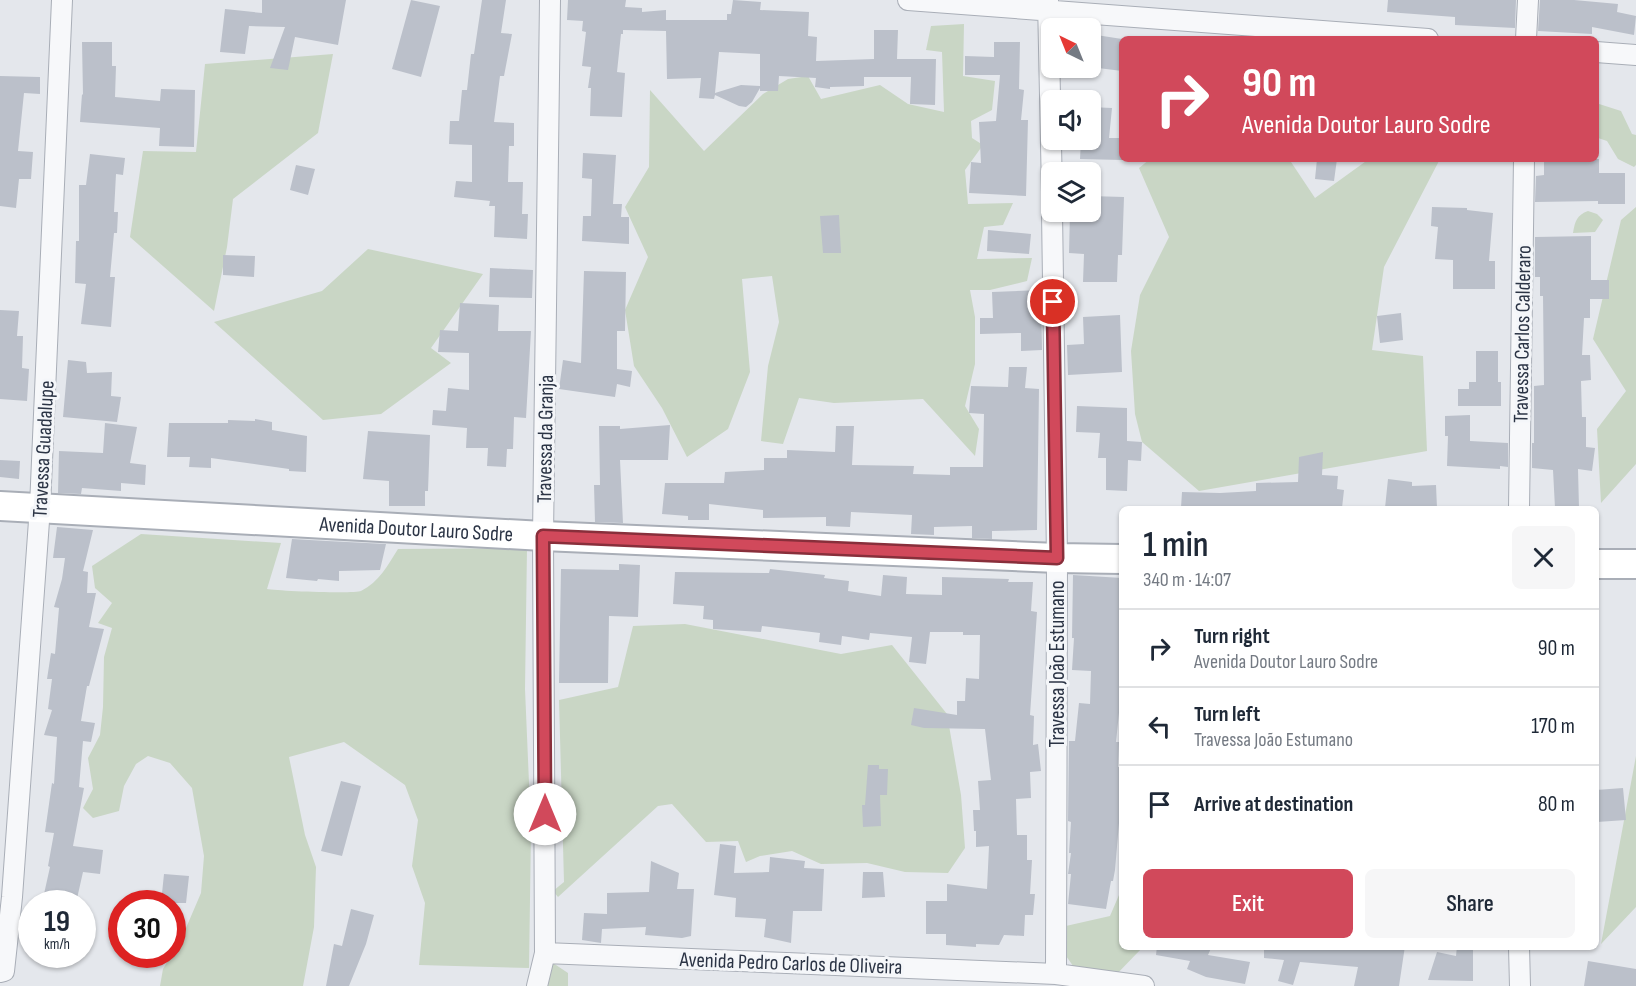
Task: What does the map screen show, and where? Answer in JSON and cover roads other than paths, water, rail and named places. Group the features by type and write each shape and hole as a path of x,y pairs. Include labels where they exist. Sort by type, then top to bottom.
{"street":[{"name":"Travessa Guadalupe","path":"0,972 4,971 12,897 40,507 62,0"},
{"name":"Travessa da Granja","path":"537,986 545,953 543,536 550,0"},
{"path":"908,0 1049,5 1395,36"},
{"path":"1526,36 1528,0"},
{"path":"1049,5 1052,162"},
{"path":"1599,52 1636,55"},
{"name":"Travessa Carlos Calderaro","path":"1519,506 1524,162"},
{"name":"Travessa João Estumano","path":"1052,222 1057,558 1056,974"},
{"name":"Avenida Doutor Lauro Sodre","path":"0,506 543,536 1119,559"},
{"path":"1599,564 1636,564"},
{"path":"1519,950 1520,986"},
{"name":"Avenida Pedro Carlos de Oliveira","path":"545,953 1056,974 1144,986"}]}
